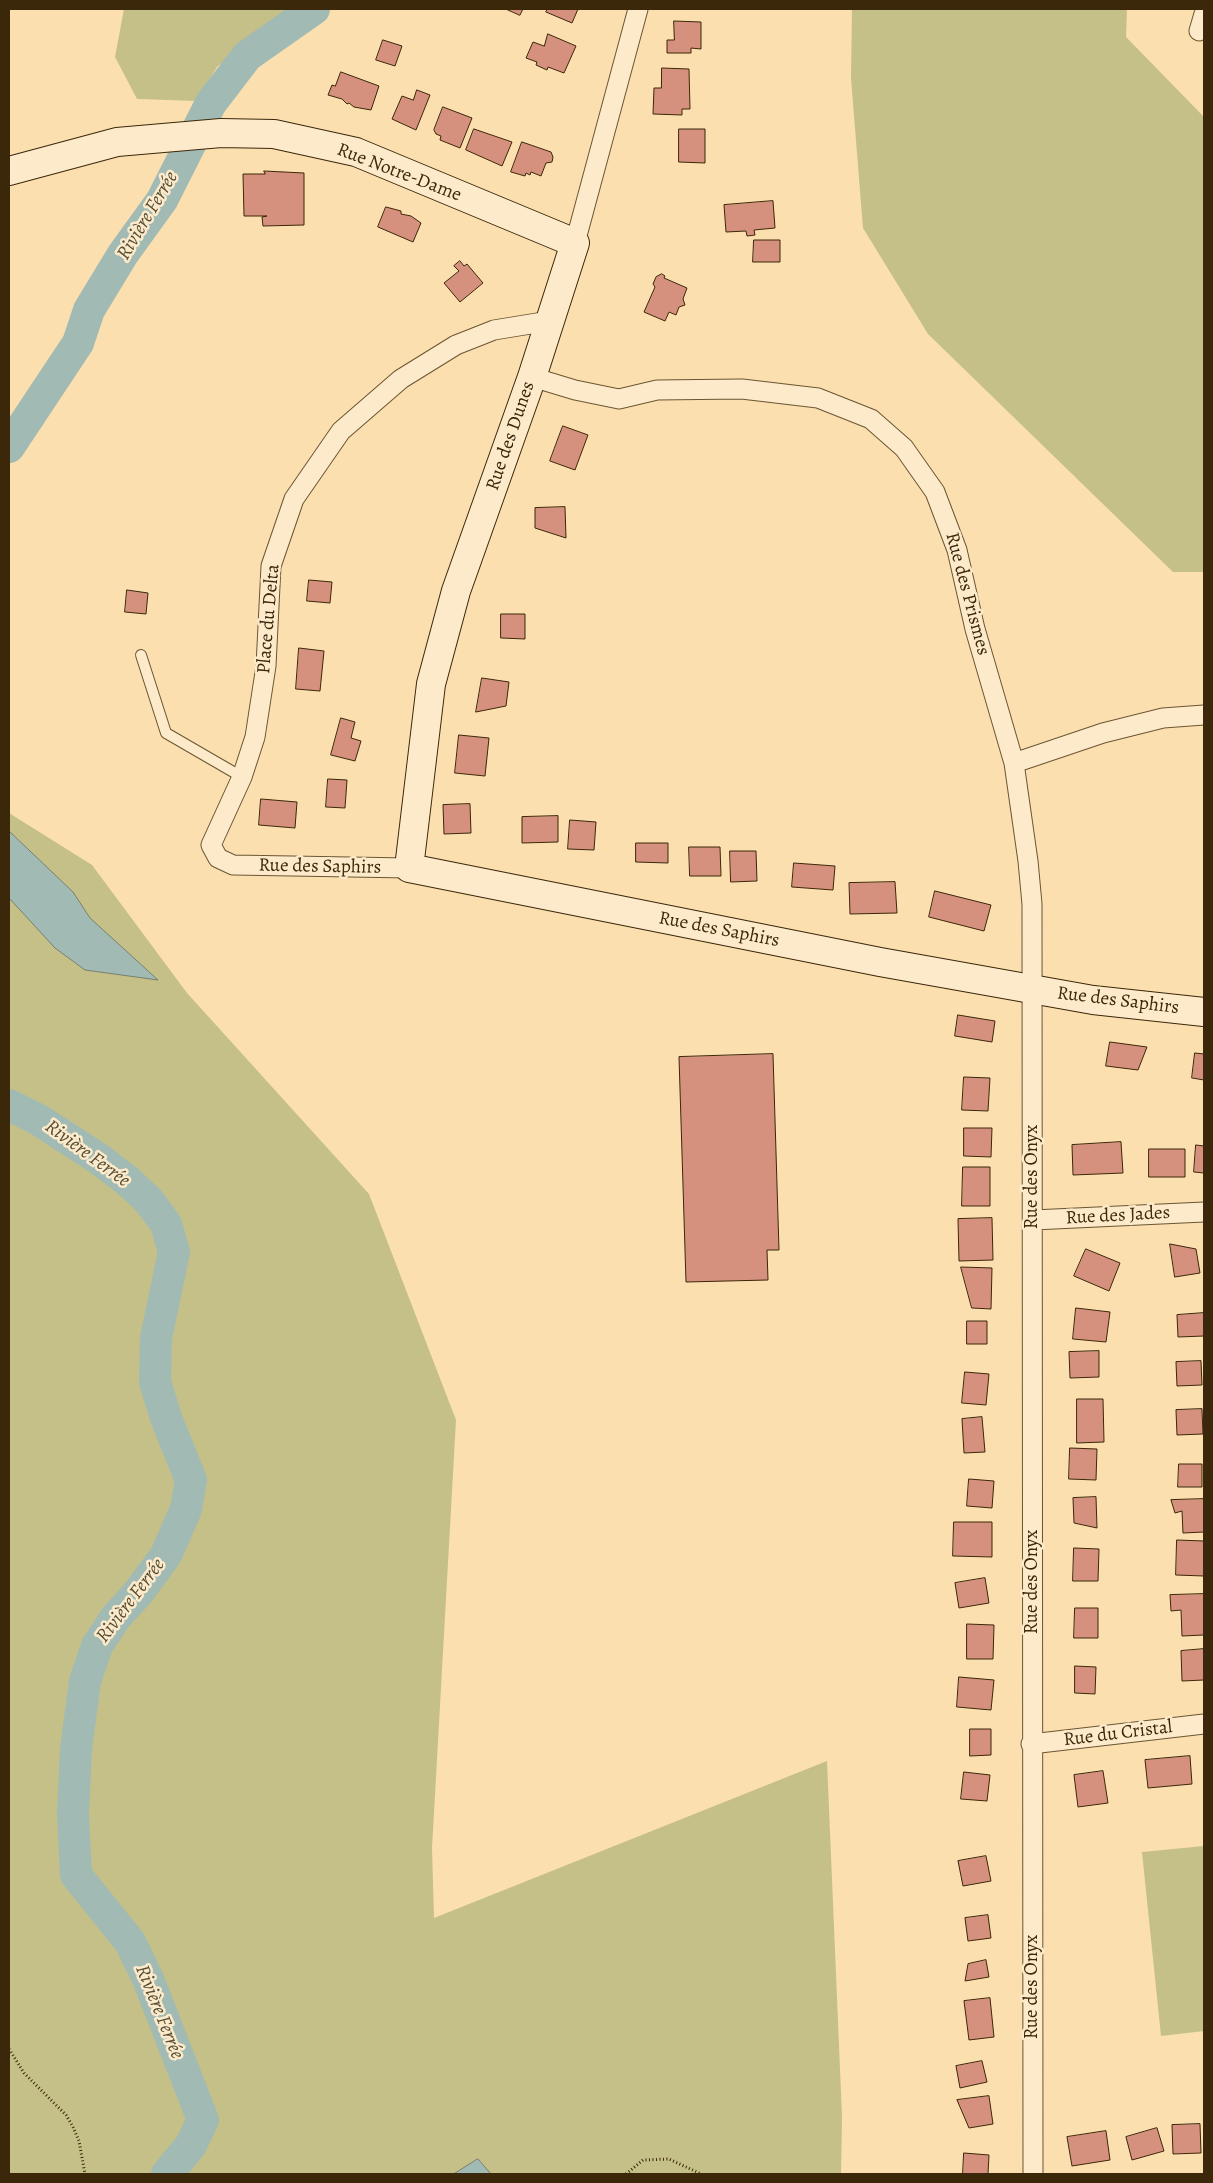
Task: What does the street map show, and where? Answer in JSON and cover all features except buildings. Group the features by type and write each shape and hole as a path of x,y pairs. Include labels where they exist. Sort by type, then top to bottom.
{"street":[{"name":"Rue des Dunes","path":"409,868 431,684 456,591 532,377 575,243 638,9"},
{"name":"Rue Notre-Dame","path":"9,171 117,142 221,133 274,134 356,152 575,243"},
{"name":"Place du Delta","path":"233,865 218,858 212,845 242,777 255,737 266,666 271,566 294,499 341,431 400,379 456,345 494,330 549,320"},
{"name":"Rue des Prismes","path":"532,377 575,390 619,399 657,390 742,389 818,398 871,419 904,448 935,492 958,550 975,629 1014,763 1031,895 1032,989"},
{"path":"1014,763 1103,733 1163,718 1204,715"},
{"name":"Rue des Saphirs","path":"233,865 409,868 880,962 1093,1000 1204,1012"},
{"name":"Rue des Onyx","path":"1032,989 1031,1744 1033,2174"},
{"name":"Rue des Jades","path":"1032,1220 1204,1212"},
{"name":"Rue du Cristal","path":"1031,1744 1204,1724"}],"lane":[{"path":"141,655 166,733 242,777"}],"path":[{"path":"9,2049 24,2073 66,2115 74,2127 79,2142 84,2174"},
{"path":"626,2174 643,2160 669,2159 701,2174"}],"shaded area":[{"path":"124,9 295,9 250,39 217,67 196,101 137,99 115,57"},
{"path":"852,9 1127,9 1126,37 1204,117 1204,572 1173,572 928,334 863,228 851,78"},
{"path":"9,813 92,865 187,993 369,1194 456,1420 432,1848 434,1918 827,1761 842,2117 841,2174 9,2174"},
{"path":"1204,1846 1204,2031 1161,2036 1142,1852"}],"water":[{"path":"9,831 73,892 90,918 158,980 85,970 55,948 9,898"},
{"path":"478,2159 491,2174 454,2174"}],"waterway":[{"name":"Rivière Ferrée","path":"9,447 78,343 89,310 123,254 162,200 211,103 247,56 314,9"},
{"name":"Rivière Ferrée","path":"9,1105 39,1120 99,1159 129,1182 149,1201 166,1224 174,1252 156,1338 155,1382 166,1418 191,1480 186,1509 166,1555 138,1593 116,1617 97,1646 85,1681 76,1749 73,1814 76,1875 130,1942 148,1979 203,2120 191,2145 167,2174"}]}
